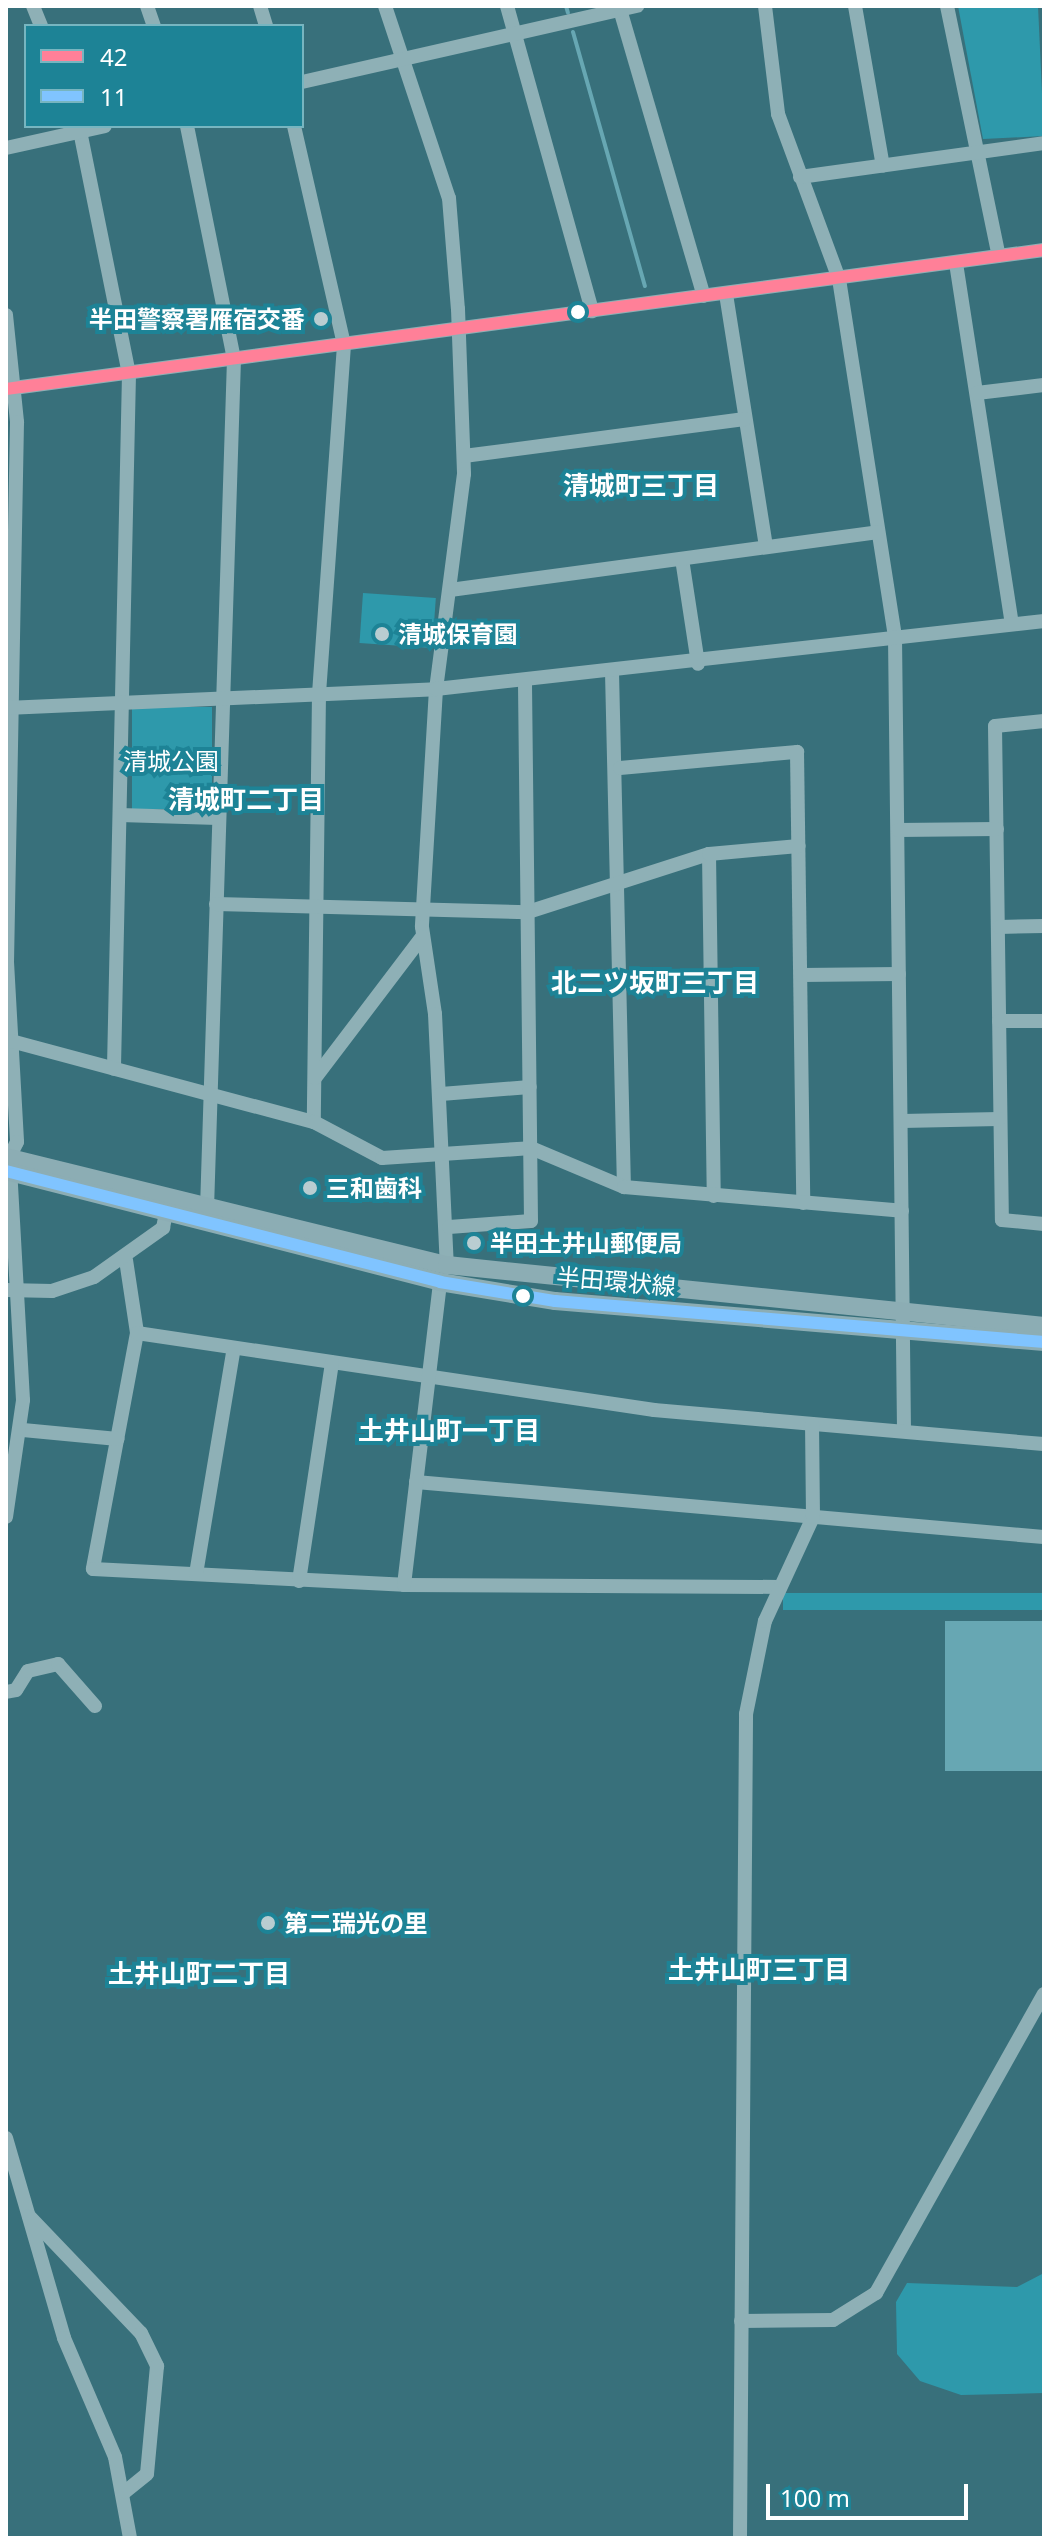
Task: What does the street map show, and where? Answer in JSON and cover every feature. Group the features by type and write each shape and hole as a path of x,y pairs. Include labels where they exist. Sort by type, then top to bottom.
{"main road":[{"name":"半田環状線","path":"7,1162 207,1208 444,1274"},
{"name":"半田環状線","path":"7,1162 166,1213 555,1301 903,1322 1044,1326"},
{"name":"半田環状線","path":"903,1322 1044,1342"}],"street":[{"path":"385,6 449,198 464,456 436,689 422,937 441,1094 449,1227 404,1585"},
{"path":"507,6 592,311"},
{"path":"304,82 637,6"},
{"path":"765,6 778,114 839,279 895,637 904,1431"},
{"path":"855,6 883,166"},
{"path":"947,6 999,256"},
{"path":"620,8 704,296"},
{"path":"187,128 234,359 207,1208"},
{"path":"294,128 344,345 319,693 314,906 314,1122"},
{"path":"6,148 80,129 129,374 114,1069"},
{"path":"800,177 1044,143"},
{"path":"10,389 1044,250"},
{"path":"956,263 1012,624"},
{"path":"726,294 766,547"},
{"path":"6,315 10,389 8,708 11,1041 17,1142 7,1162 12,1292 23,1430 6,1517"},
{"path":"977,393 1044,385"},
{"path":"464,456 745,419"},
{"path":"450,590 878,532"},
{"path":"682,559 698,664"},
{"path":"8,708 436,689 698,664 895,637 1044,621"},
{"path":"612,672 620,768 624,1187"},
{"path":"449,1227 531,1221 525,681"},
{"path":"1044,721 995,726 1002,1220 1044,1224"},
{"path":"620,768 797,752 803,1203"},
{"path":"120,815 218,818"},
{"path":"898,830 997,829"},
{"path":"216,904 528,912 709,854 799,846"},
{"path":"709,854 714,1196"},
{"path":"999,927 1044,926"},
{"path":"315,1078 422,937"},
{"path":"801,975 899,974"},
{"path":"999,1021 1044,1021"},
{"path":"11,1041 314,1122 369,1155 531,1148 624,1187 902,1211"},
{"path":"441,1094 530,1087"},
{"path":"902,1121 999,1119"},
{"path":"12,1292 52,1291 126,1260 163,1228 166,1213"},
{"path":"126,1260 137,1333 93,1569 404,1585 779,1587"},
{"path":"137,1333 654,1410 1044,1444"},
{"path":"196,1574 234,1348"},
{"path":"299,1581 332,1362"},
{"path":"740,2538 745,1726 756,1650 779,1587 813,1517 812,1424"},
{"path":"23,1430 118,1439"},
{"path":"416,1482 1044,1537"},
{"path":"6,1692 16,1690 28,1671 58,1664 95,1706"},
{"path":"741,2321 833,2320 876,2293 1044,1994"},
{"path":"6,2138 64,2338 125,2492 130,2538"},
{"path":"29,2216 141,2333 157,2366 147,2474 125,2492"}],"green space":[{"path":"958,6 1038,6 1044,136 983,139"},
{"path":"363,593 436,598 432,648 360,643"},
{"name":"清城公園","path":"132,707 212,707 212,809 132,809"},
{"path":"783,1593 1044,1593 1044,1610 783,1610"},
{"path":"1044,2273 1044,2393 961,2395 920,2381 897,2354 896,2302 907,2283 1017,2287"}],"shaded area":[{"path":"945,1621 1044,1621 1044,1771 945,1771"}],"waterway":[{"path":"566,6 568,13"},
{"path":"573,32 645,286"}],"transit line":[{"name":"42","path":"6,389 1044,250"},
{"name":"11","path":"6,1171 440,1282 555,1301 1044,1342"}],"place":[{"name":"半田警察署雁宿交番","path":"321,319"},
{"name":"清城保育園","path":"382,634"},
{"name":"三和歯科","path":"310,1188"},
{"name":"半田土井山郵便局","path":"474,1243"},
{"name":"第二瑞光の里","path":"268,1923"}],"district":[{"name":"清城町三丁目","path":"641,486"},
{"name":"清城町二丁目","path":"246,800"},
{"name":"北二ツ坂町三丁目","path":"655,983"},
{"name":"土井山町一丁目","path":"449,1431"},
{"name":"土井山町三丁目","path":"759,1970"},
{"name":"土井山町二丁目","path":"199,1974"}]}
